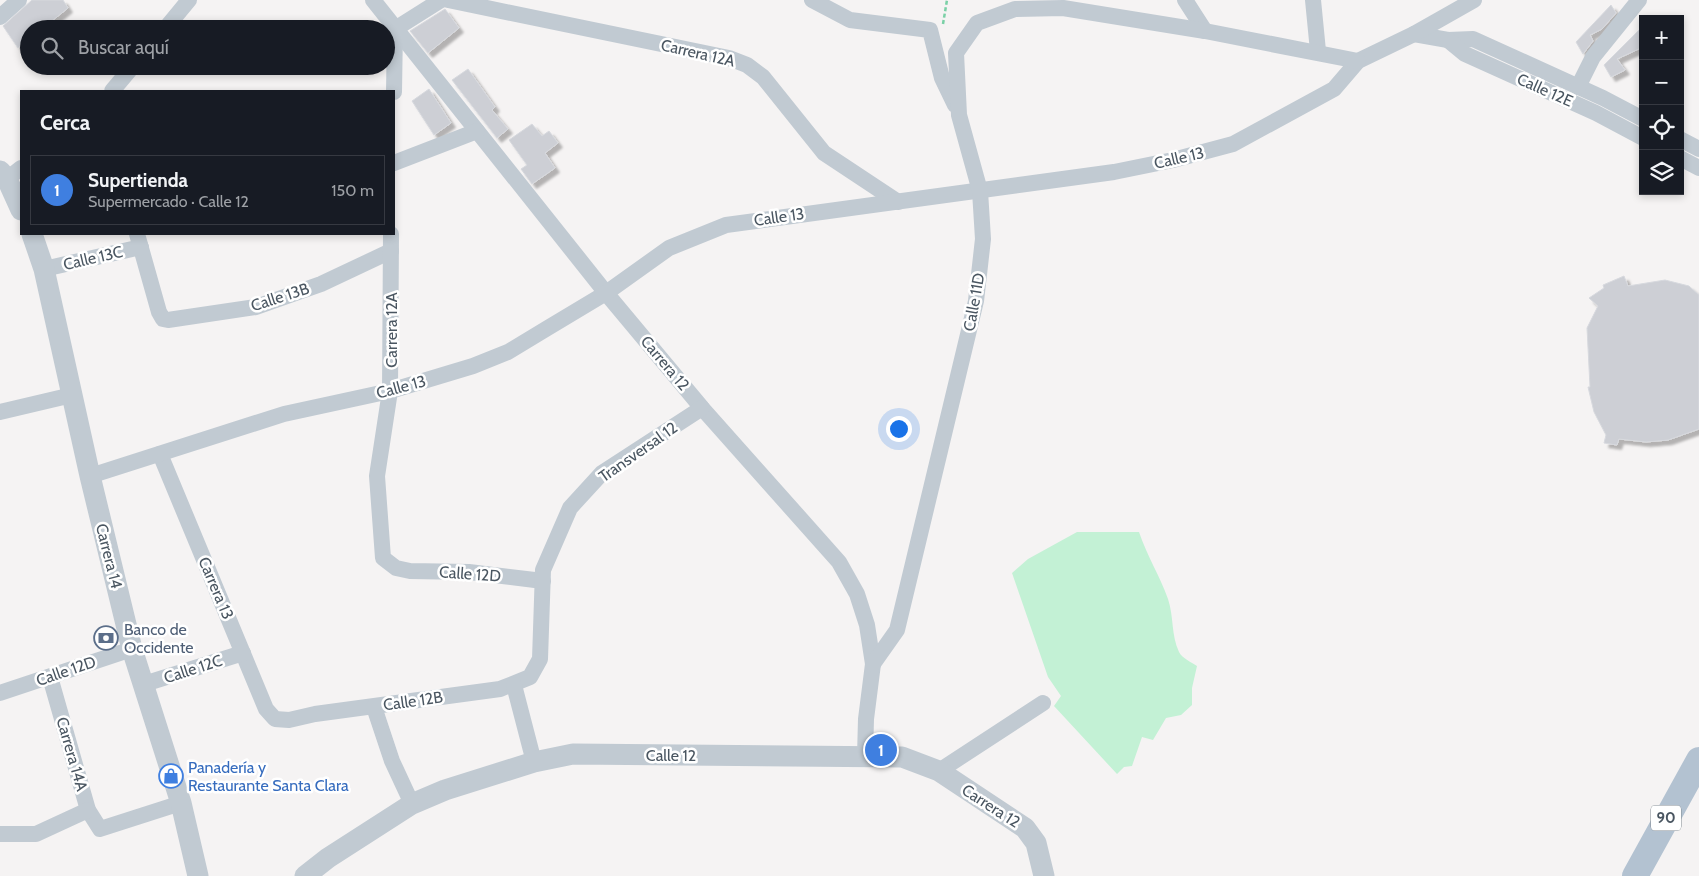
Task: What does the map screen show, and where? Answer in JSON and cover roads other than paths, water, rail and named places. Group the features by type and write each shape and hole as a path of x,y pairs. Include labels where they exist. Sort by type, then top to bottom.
{"main road":[{"name":"90","path":"1635,876 1699,760"}],"street":[{"path":"0,17 19,0"},
{"path":"172,20 189,0"},
{"name":"Carrera 12","path":"373,0 388,20"},
{"path":"395,29 441,0"},
{"name":"Carrera 12A","path":"448,0 729,58 738,62 763,77 824,152 898,202"},
{"path":"812,0 850,20 930,30 942,78 960,115"},
{"path":"1185,0 1205,30"},
{"path":"1314,0 1318,51"},
{"name":"Calle 13","path":"90,476 284,414 390,391 473,366 508,352 606,293 668,248 726,225 1114,172 1173,160 1233,144 1334,89 1358,60 1414,34 1474,0"},
{"path":"1578,87 1594,57 1640,0"},
{"name":"Calle 11D","path":"873,664 897,630 926,520 976,300 983,239 980,191 960,115 956,53 977,23 1015,9 1062,4 1205,30 1244,40 1318,51 1358,60"},
{"name":"Carrera 12","path":"395,29 606,293 702,408 838,562 857,594 867,625 873,664 865,756"},
{"name":"Calle 12E","path":"1414,34 1448,40 1473,40 1578,87 1639,117"},
{"name":"Calle 12E","path":"1448,40 1465,54 1596,113 1639,136"},
{"path":"113,90 125,75"},
{"path":"394,75 394,90"},
{"path":"395,163 477,131"},
{"path":"1684,141 1699,148"},
{"path":"1684,160 1699,168"},
{"path":"9,173 20,207"},
{"name":"Carrera 14","path":"32,235 44,269 90,476 132,649 181,803 198,876"},
{"name":"Carrera 12A","path":"391,235 390,391 377,476 383,558 396,568"},
{"name":"Calle 13C","path":"44,269 139,240"},
{"name":"Calle 13B","path":"139,240 159,312 163,318 168,320 256,306 321,284 391,251"},
{"path":"0,412 72,395"},
{"name":"Transversal 12","path":"543,581 543,570 570,508 602,473 702,408"},
{"name":"Carrera 13","path":"160,454 266,709 275,719"},
{"name":"Calle 12D","path":"396,568 410,571 468,572 543,581"},
{"name":"Calle 12B","path":"275,719 289,720 315,714 500,689 530,677 540,659 543,581"},
{"name":"Calle 12D","path":"0,693 132,649"},
{"name":"Calle 12C","path":"144,684 243,653"},
{"name":"Carrera 14A","path":"50,677 88,810 100,829 181,803"},
{"path":"514,684 534,762"},
{"path":"939,771 1043,703"},
{"path":"374,707 392,761 412,804"},
{"name":"Calle 12","path":"305,876 328,858 412,804 454,787 534,762 573,754 902,757 939,771"},
{"name":"Carrera 12","path":"939,771 1025,828 1036,844 1044,876"},
{"path":"0,834 36,834 88,810"}],"place":[{"name":"Banco de Occidente","path":"106,638"},
{"name":"Supertienda","path":"881,750"},
{"name":"Panadería y Restaurante Santa Clara","path":"171,776"}]}
